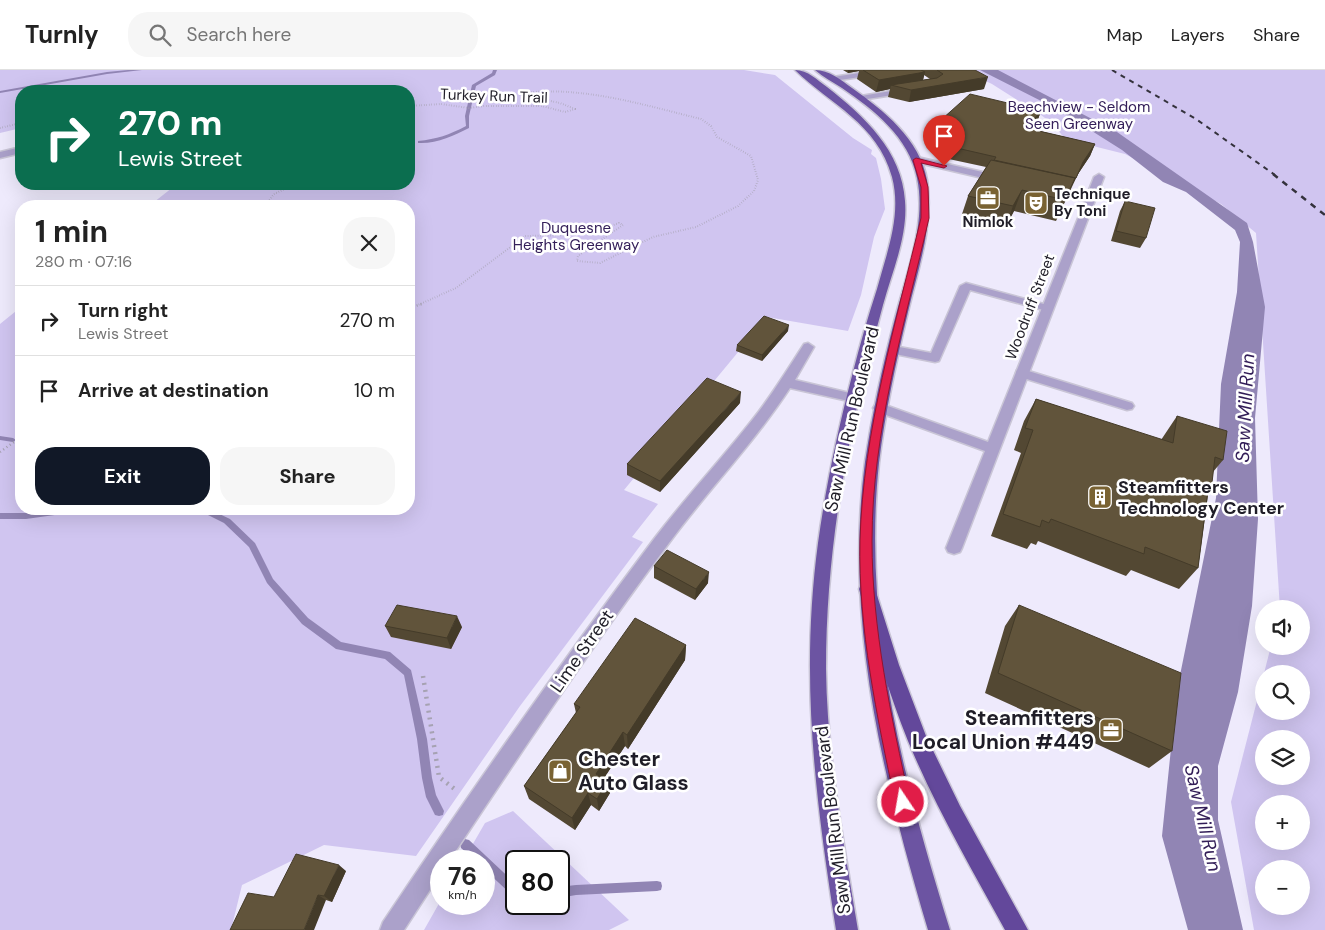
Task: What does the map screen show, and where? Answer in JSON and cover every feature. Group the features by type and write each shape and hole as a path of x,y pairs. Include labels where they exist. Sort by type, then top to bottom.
{"highway":[{"name":"Saw Mill Run Boulevard","path":"799,70 856,114 883,147 896,175 900,190 901,215 899,229 853,398 839,459 827,528 818,634 823,761 832,840 847,930"},
{"name":"Saw Mill Run Boulevard","path":"819,70 861,98 889,121 909,146 916,160 924,187 925,218 880,408 869,495 866,540 867,588 873,649 885,720 903,802 939,930"},
{"path":"883,147 916,160"},
{"path":"867,588 896,683 918,741 950,807 1017,930"}],"street":[{"path":"846,70 855,76"},
{"path":"833,79 894,70"},
{"path":"861,98 916,89"},
{"path":"0,155 15,151"},
{"path":"916,160 1012,182"},
{"name":"Woodruff Street","path":"954,548 1098,177"},
{"path":"1041,188 1090,199"},
{"path":"894,350 935,358 966,286 1047,308"},
{"name":"Lime Street","path":"391,930 474,804 607,614 666,535 788,383 808,347"},
{"path":"1022,373 1126,406"},
{"path":"788,383 853,398"},
{"path":"880,408 993,449"}],"path":[{"name":"Turkey Run Trail","path":"415,106 444,104 454,108 542,106 564,112 573,112 575,109 547,98 518,94 527,92 614,96 701,118 711,126 717,137 751,156 758,180 754,191 738,206 696,226 653,237 600,263 577,261 578,256 623,225 619,223 585,234 552,238 525,236 452,290 424,305 415,307"},
{"path":"0,128 15,125"},
{"path":"270,200 274,194 283,190"},
{"path":"0,452 15,441"},
{"path":"423,676 439,777 474,804"}],"green space":[{"name":"Duquesne Heights Greenway","path":"0,70 744,70 775,75 853,138 872,150 871,154 876,158 881,179 885,209 874,237 861,295 848,331 767,317 624,490 658,504 632,537 643,542 520,706 416,856 324,845 242,885 231,930 0,930 0,324 15,312 15,515 415,515 415,200 157,200 169,190 415,190 415,85 15,85 15,129 0,133"},
{"name":"Beechview - Seldom Seen Greenway","path":"962,70 1325,70 1325,930 1254,930 1231,802 1255,708 1255,720 1310,720 1310,665 1266,665 1269,655 1310,655 1310,600 1279,600 1256,233 1221,204 1125,154 1065,139 1053,124 992,84"},
{"path":"513,811 555,850 505,850 505,915 570,915 570,865 629,920 609,930 424,930 432,915 495,915 495,850 469,850 485,823"}],"water":[{"name":"Saw Mill Run","path":"980,70 998,70 1117,132 1247,223 1253,242 1265,307 1255,418 1258,519 1252,606 1238,692 1218,766 1218,820 1243,930 1188,930 1162,836 1177,690 1216,498 1221,384 1237,292 1240,242 1235,230 1186,192 1163,182 1122,150 1057,109"}],"building":[{"path":"863,70 921,70 925,72 879,80"},
{"path":"937,70 975,70 988,77 911,90 891,85 937,78 943,74"},
{"path":"970,94 1041,111 1026,128 1095,144 1083,162 1076,178 994,160 996,157 948,146 956,134 941,120"},
{"path":"991,160 1075,178 1065,200 1022,190 1013,206 968,196"},
{"path":"1125,201 1155,208 1146,238 1116,231"},
{"path":"764,316 789,325 762,355 737,345"},
{"path":"707,378 741,392 660,481 627,464"},
{"name":"Steamfitters Technology Center","path":"1036,399 1173,443 1177,416 1227,431 1223,460 1215,457 1211,491 1208,490 1198,568 1145,547 1144,554 1051,519 1049,523 1042,520 1040,527 1003,514 1033,430 1025,428"},
{"path":"667,550 709,572 696,589 654,566"},
{"path":"397,605 457,616 447,638 385,626"},
{"path":"1019,605 1181,673 1172,751 998,673"},
{"path":"635,618 686,645 627,735 623,732 596,774 608,781 597,799 588,793 572,818 524,786 580,707 574,704"},
{"path":"296,854 339,865 324,896 318,895 304,930 230,930 248,893 274,897"}],"waterway":[{"path":"39,85 107,73 140,70"},
{"path":"420,142 439,139 468,127 467,116 474,85 494,74 495,70"},
{"path":"0,92 15,89"},
{"path":"0,438 13,440"},
{"path":"0,516 33,515"},
{"path":"215,515 227,521 252,545 270,581 305,621 339,646 387,655 408,673 422,739 431,797 439,811"},
{"path":"465,844 505,881"},
{"path":"570,891 657,886"}],"railway":[{"path":"1112,70 1196,119 1275,175"},
{"path":"1273,174 1325,215"}],"place":[{"name":"Nimlok","path":"988,198"},
{"name":"Technique By Toni","path":"1036,203"},
{"name":"Steamfitters Technology Center","path":"1100,497"},
{"name":"Steamfitters Local Union #449","path":"1111,730"},
{"name":"Chester Auto Glass","path":"560,771"}],"route":[{"path":"903,802 885,720 873,649 867,588 866,540 869,495 880,408 925,218 926,203 922,174 916,160 944,166"}]}
